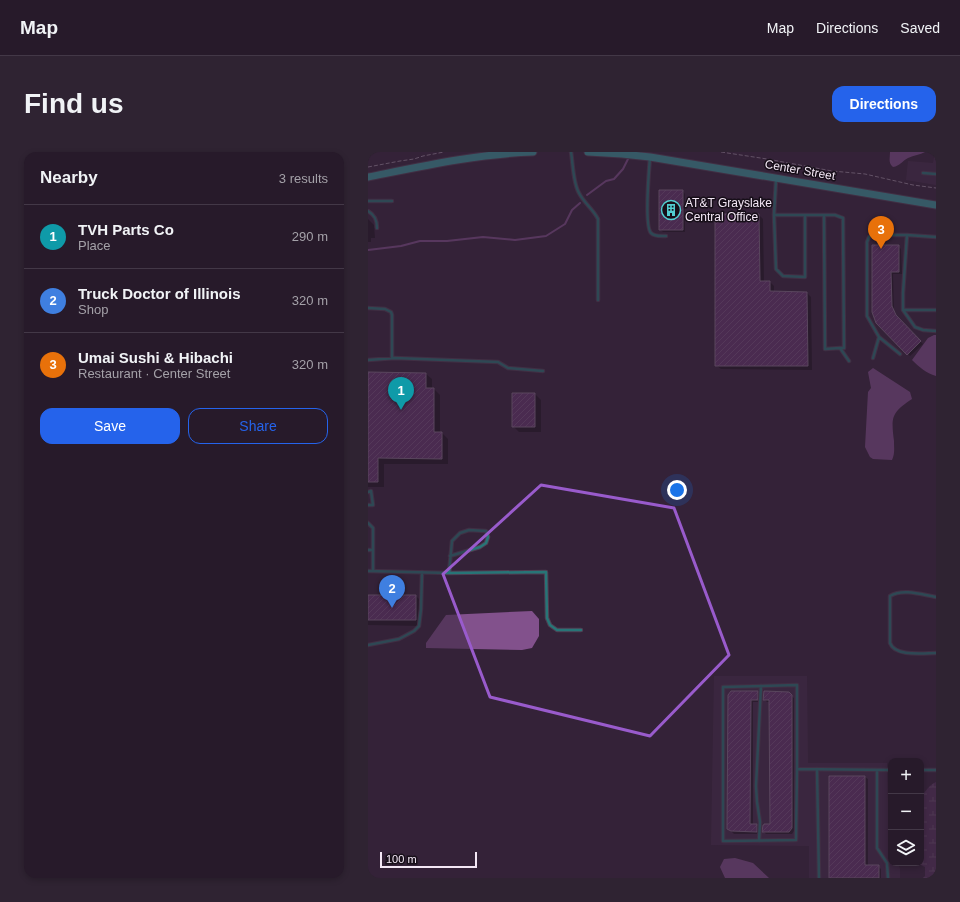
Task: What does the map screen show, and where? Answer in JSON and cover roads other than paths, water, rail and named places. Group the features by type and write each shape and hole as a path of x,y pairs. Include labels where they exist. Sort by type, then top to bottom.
{"street":[{"path":"368,177 447,161 507,153 533,152"},
{"name":"Center Street","path":"588,152 650,156 936,205"}],"lane":[{"path":"572,152 575,183 579,193 598,219 598,300"},
{"path":"650,156 647,218 648,229 656,236 666,236"},
{"path":"924,173 936,174"},
{"path":"776,177 774,215 776,269 783,276 805,276 805,215"},
{"path":"368,201 392,201"},
{"path":"368,211 372,213 375,218 377,228"},
{"path":"774,215 805,215 824,215 835,215 842,218 844,348 825,348 824,215"},
{"path":"908,235 903,310 915,327 923,330 936,330"},
{"path":"900,354 879,336 867,316 867,242 869,237 873,236 908,235 936,237"},
{"path":"368,308 385,309 391,312 392,358"},
{"path":"903,310 936,310"},
{"path":"873,358 879,336"},
{"path":"840,348 850,361"},
{"path":"368,360 392,358 498,362 508,368 543,371"},
{"path":"368,492 371,492 373,505 368,505"},
{"path":"368,523 373,528 373,571"},
{"path":"449,573 450,556 452,541 460,533 469,530 486,531 488,537 486,543 480,547 450,556"},
{"path":"368,550 373,550"},
{"path":"368,571 449,573 546,572 547,618 550,625 557,630 581,630"},
{"path":"368,645 399,639 414,631 419,626 422,572"},
{"path":"936,597 921,594 901,593 890,596 890,642 892,648 906,653 936,653"},
{"path":"797,685 796,840 723,841 723,687 761,686 797,685"},
{"path":"759,841 760,822 756,786 761,686"},
{"path":"797,769 888,770"},
{"path":"817,769 819,878"},
{"path":"877,770 877,848 887,863 888,878"},
{"path":"924,770 936,770"}],"waterway":[{"path":"587,195 606,181 614,179 623,169 629,157"},
{"path":"368,250 401,246 420,241 447,241 483,237 515,240 546,236 565,224 572,210 580,203"}],"place":[{"name":"AT&T Grayslake Central Office","path":"671,210"},
{"name":"Umai Sushi & Hibachi","path":"881,249"},
{"name":"TVH Parts Co","path":"401,410"},
{"name":"Truck Doctor of Illinois","path":"392,608"}]}
